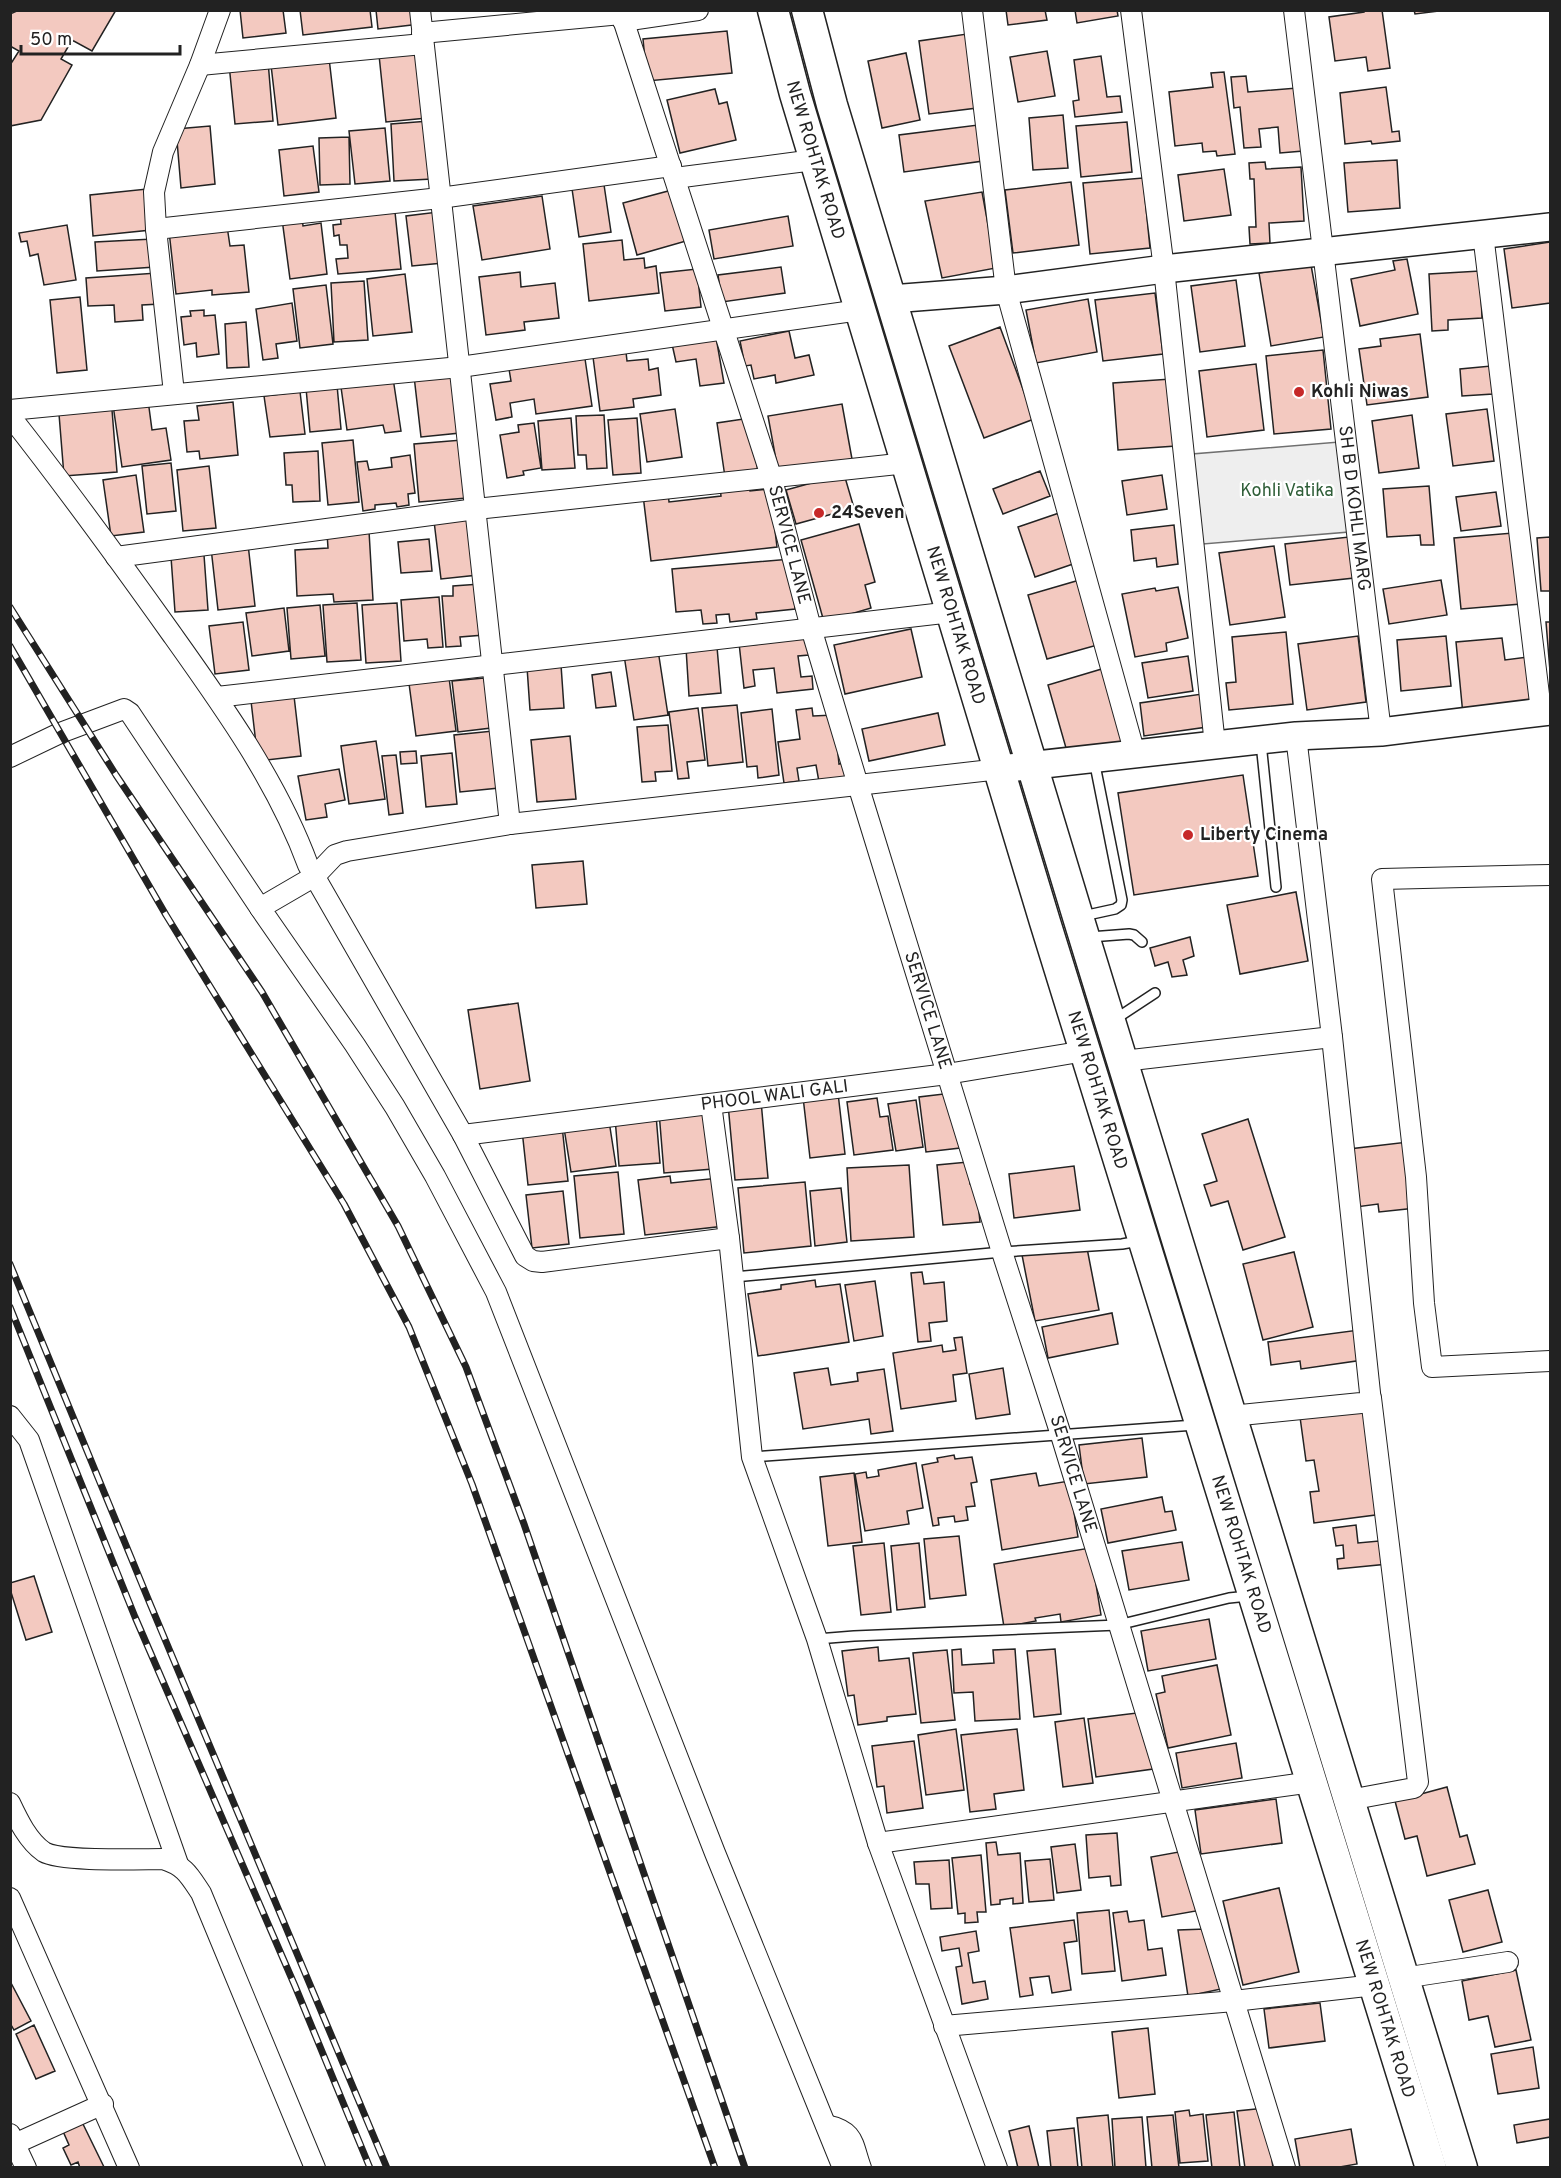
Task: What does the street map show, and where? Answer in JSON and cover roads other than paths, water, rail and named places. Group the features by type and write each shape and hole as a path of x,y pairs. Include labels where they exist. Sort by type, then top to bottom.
{"main road":[{"name":"NEW ROHTAK ROAD","path":"773,10 814,160 999,769 1431,2168"},
{"name":"NEW ROHTAK ROAD","path":"807,10 832,105 1081,927 1462,2168"}],"street":[{"path":"174,393 154,192 163,152 200,65 220,10"},
{"path":"420,10 510,824"},
{"path":"200,65 621,15 698,10"},
{"path":"972,10 1006,290 1135,754"},
{"path":"1131,10 1164,269 1215,745"},
{"name":"SH B D KOHLI MARG","path":"1294,10 1381,732"},
{"name":"SERVICE LANE","path":"621,15 771,476 811,628 858,785 1061,1435 1285,2168"},
{"path":"156,229 673,172 814,160"},
{"path":"891,299 1006,290 1164,269 1551,227"},
{"path":"260,908 315,876 335,855 347,851 510,824 1296,736 1381,732 1546,711 1483,234"},
{"path":"10,410 460,367 860,310"},
{"path":"10,417 116,557 217,697 271,786 315,876 463,1135 525,1256 533,1261 729,1238"},
{"path":"116,557 476,509 906,463"},
{"path":"217,697 952,612"},
{"path":"10,756 60,733 124,709 130,713 260,908 356,1045 395,1107 435,1176 496,1292 711,1842 843,2168"},
{"path":"1296,736 1332,1037 1371,1398 1418,1782 1414,1788 1349,1800"},
{"path":"1551,875 1382,879 1416,1177 1424,1303 1432,1367 1551,1361"},
{"path":"1122,1061 1332,1037"},
{"name":"PHOOL WALI GALI","path":"463,1135 947,1074 1085,1051"},
{"path":"711,1104 734,1277 752,1456 818,1639 878,1843 997,2168"},
{"path":"1231,1416 1371,1402 1371,1398"},
{"path":"10,1416 29,1440 178,1864 201,1893 315,2168"},
{"path":"878,1843 1312,1782"},
{"path":"10,1803 28,1836 44,1852 61,1858 163,1859 178,1864"},
{"path":"10,1898 103,2104 129,2168"},
{"path":"1403,1978 1508,1962"},
{"path":"944,2026 1234,2001 1375,1986"},
{"path":"26,2168 12,2141 103,2104"},
{"path":"826,2125 840,2128 849,2134 861,2168"}],"lane":[{"path":"1260,740 1276,887"},
{"path":"1081,927 1121,905 1122,900 1094,758"},
{"path":"1081,927 1134,935 1142,942"},
{"path":"1111,1022 1155,993"},
{"path":"734,1277 1002,1252 1122,1244 1145,1240"},
{"path":"752,1456 1201,1425"},
{"path":"818,1639 1118,1625 1229,1598 1254,1596"}],"railway":[{"path":"10,607 116,775 262,992 398,1226 466,1367 524,1524 745,2168"},
{"path":"10,646 166,915 344,1204 409,1327 472,1484 715,2168"},
{"path":"10,1264 387,2168"},
{"path":"10,1307 135,1617 295,1986 370,2168"}],"place":[{"name":"Kohli Niwas","path":"1299,392"},
{"name":"24Seven","path":"819,513"},
{"name":"Liberty Cinema","path":"1188,835"}],"park label":[{"name":"Kohli Vatika","path":"1287,491"}]}
